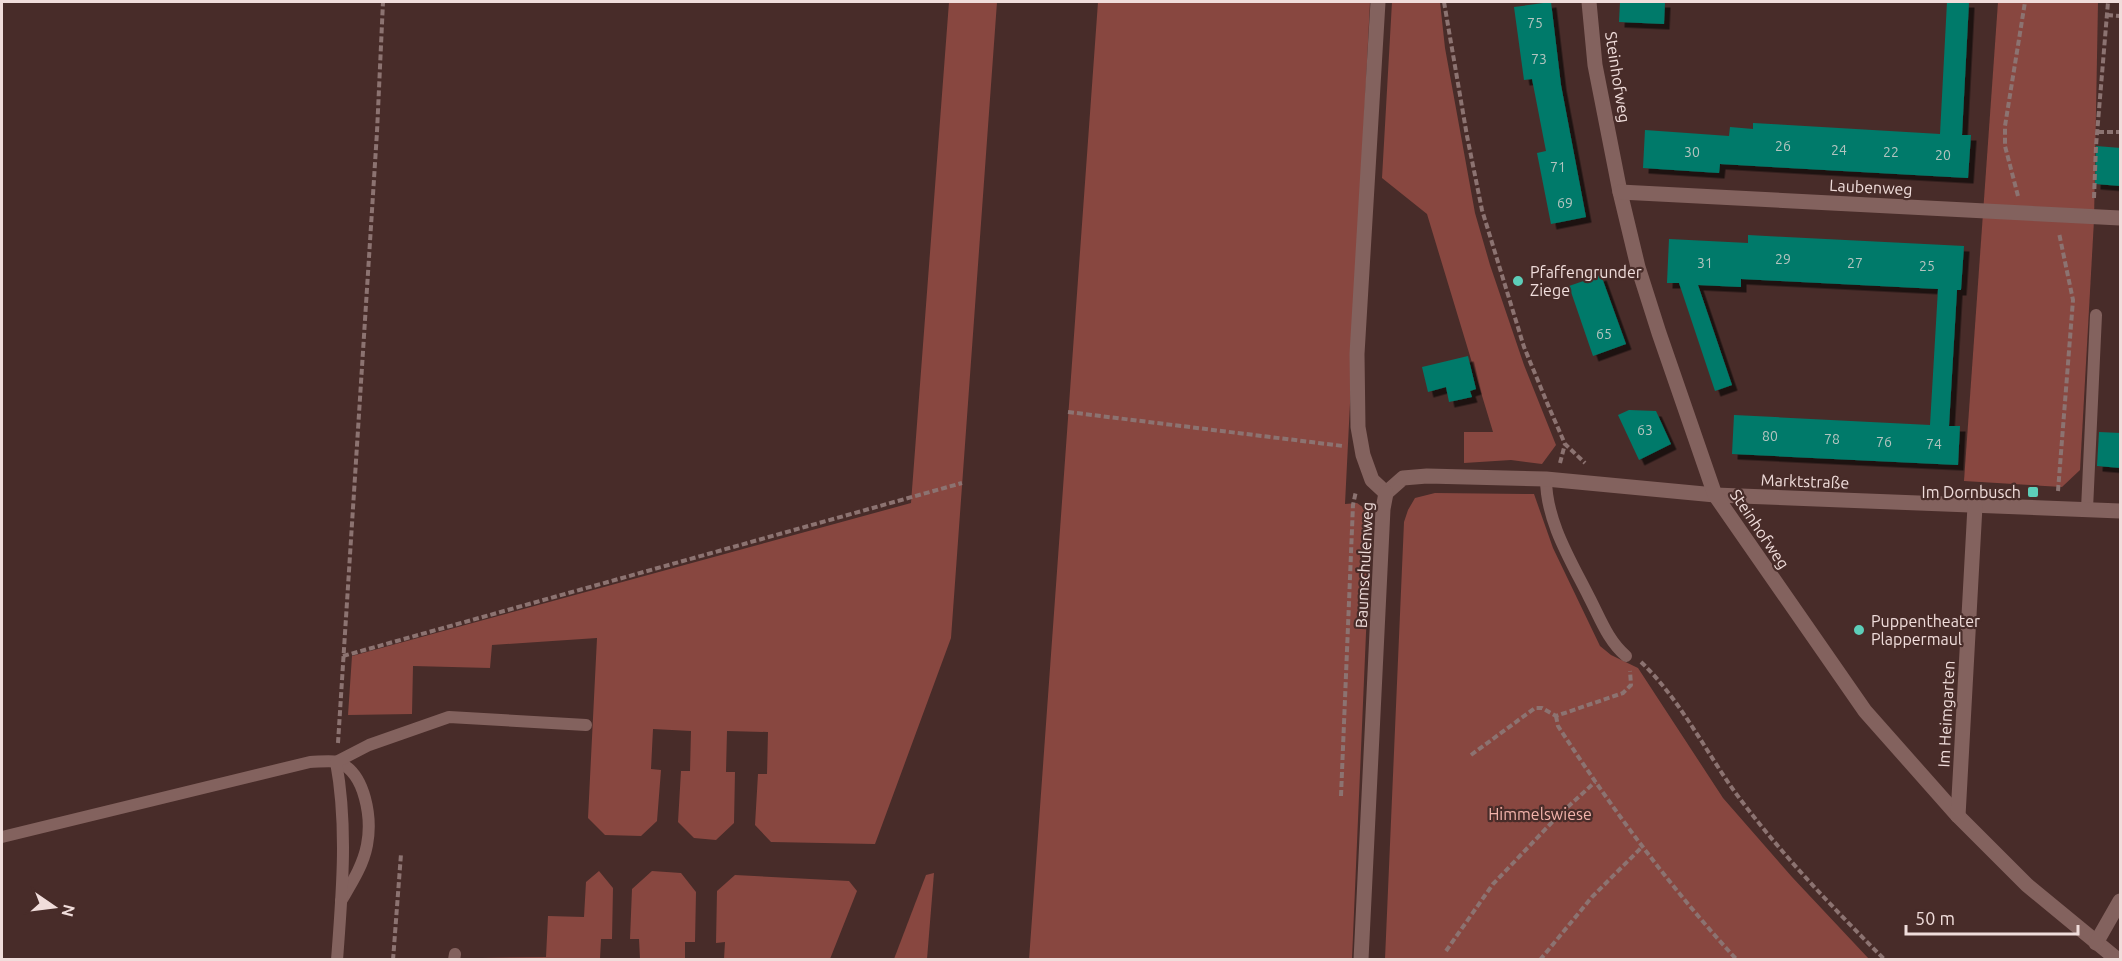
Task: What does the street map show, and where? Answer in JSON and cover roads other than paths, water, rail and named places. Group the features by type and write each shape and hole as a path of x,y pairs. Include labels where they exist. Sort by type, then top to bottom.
{"street":[{"name":"Baumschulenweg","path":"1361,960 1383,509 1386,493 1372,480 1362,452 1358,427 1357,354 1378,2"},
{"name":"Steinhofweg","path":"1588,2 1595,65 1620,192 1638,267 1715,495 1865,711 1958,816 2027,885 2118,960"},
{"name":"Laubenweg","path":"1620,192 2121,218"},
{"name":"Marktstraße","path":"1386,493 1403,478 1413,476 1546,479 1715,495 2121,512"},
{"name":"Im Heimgarten","path":"1958,816 1975,506"},
{"path":"2096,944 2121,900"}],"lane":[{"path":"2087,509 2096,315"},
{"path":"1546,479 1546,493 1563,546 1612,641 1626,656"},
{"path":"2,837 309,762 336,762 384,739 449,717 586,725"},
{"path":"336,762 356,774 364,794 368,832 363,859 341,901"},
{"path":"336,762 340,784 342,833 337,960"}],"place":[{"name":"Pfaffengrunder Ziege","path":"1518,281"},
{"name":"Im Dornbusch","path":"2033,492"},
{"name":"Puppentheater Plappermaul","path":"1859,630"}],"park label":[{"name":"Himmelswiese","path":"1540,814"}]}
